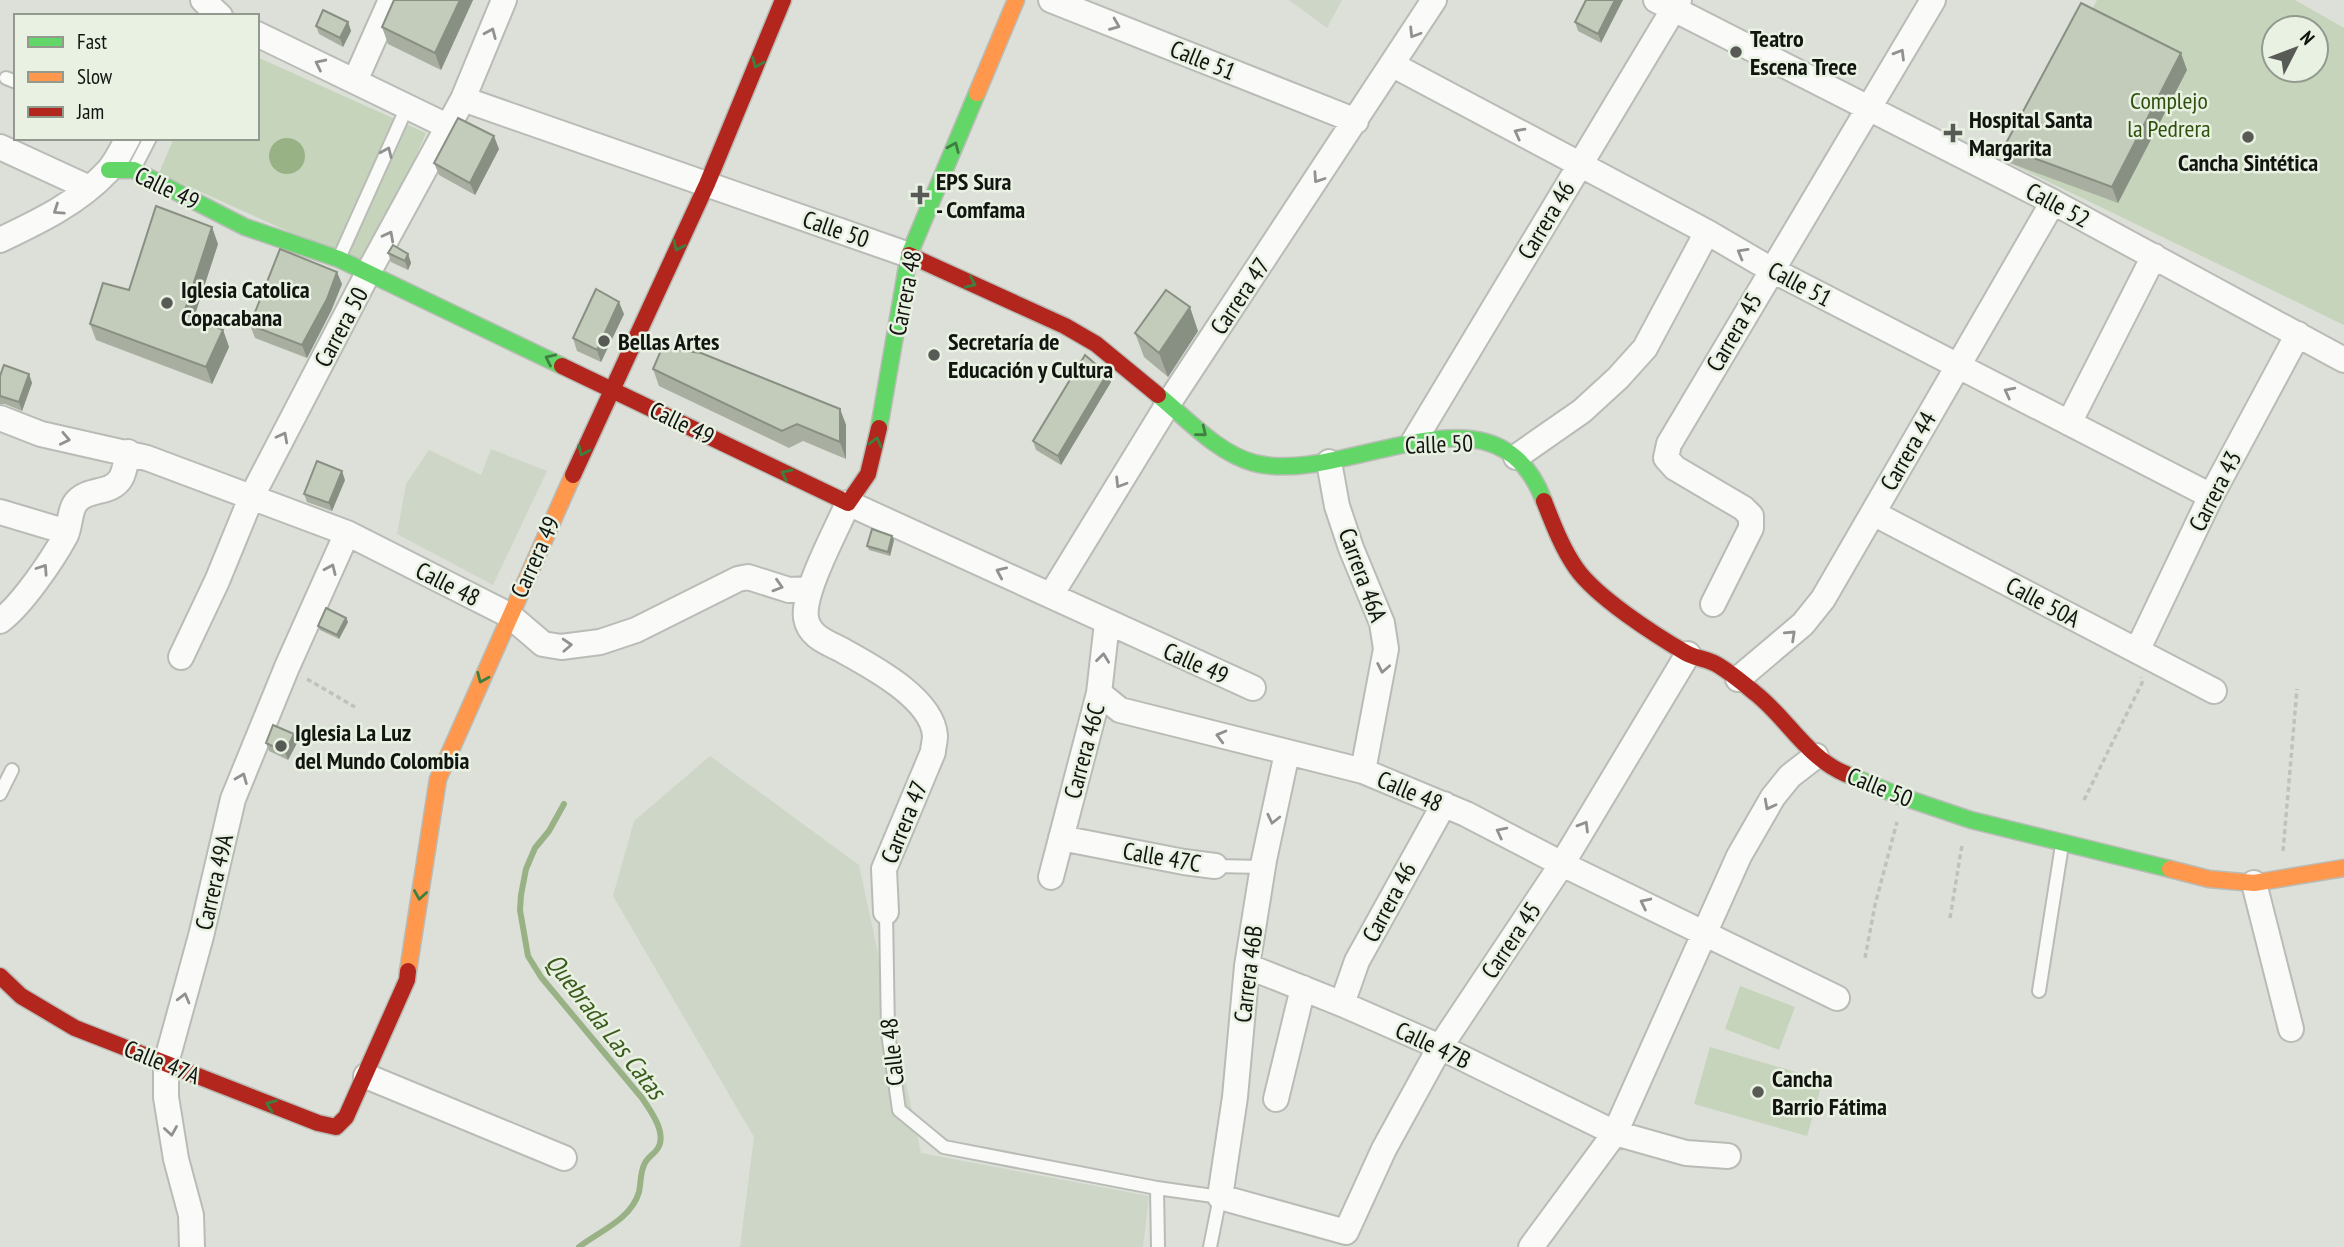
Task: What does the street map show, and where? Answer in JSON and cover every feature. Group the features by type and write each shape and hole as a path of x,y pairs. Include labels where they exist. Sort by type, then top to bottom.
{"street":[{"path":"191,0 210,12"},
{"path":"355,81 391,0"},
{"name":"Carrera 50","path":"181,657 217,581 251,498 463,99 504,0"},
{"name":"Carrera 49","path":"336,1127 346,1117 366,1076 407,980 438,779 611,389 707,184 783,0"},
{"name":"Carrera 48","path":"810,589 848,503 868,474 886,404 909,255 1016,0"},
{"name":"Calle 51","path":"1051,0 1356,121"},
{"name":"Carrera 47","path":"1051,595 1168,404 1434,0"},
{"name":"Carrera 45","path":"1713,604 1751,528 1751,516 1744,508 1675,468 1666,458 1669,444 1770,270 1933,0"},
{"name":"Calle 52","path":"1670,3 1868,109 2053,202 2344,360"},
{"name":"Carrera 46","path":"1414,441 1579,165 1670,3"},
{"path":"259,35 447,126"},
{"name":"Calle 51","path":"1393,65 1707,232 1770,270 2211,496"},
{"name":"Calle 50","path":"463,99 909,255 1065,326 1096,344 1226,451 1254,463 1289,466 1329,462 1414,441 1461,438 1492,444 1516,457 1536,480 1557,535 1577,570 1611,603 1688,654 1714,663 1738,679 1763,699 1816,756 1832,768 1897,795 1971,820 2062,845 2209,879 2254,883 2344,868"},
{"path":"128,140 133,173"},
{"path":"0,147 89,188"},
{"path":"133,173 195,211 367,276"},
{"path":"0,240 44,219 89,188 133,173"},
{"name":"Calle 49","path":"133,173 245,227 338,259 367,276 848,503 1253,688"},
{"name":"Carrera 44","path":"1738,679 1803,624 1823,599 2053,202"},
{"path":"1516,457 1582,411 1618,378 1645,348 1707,232"},
{"path":"2069,423 2154,256"},
{"name":"Carrera 43","path":"2137,651 2211,496 2298,334"},
{"name":"Calle 48","path":"0,418 41,434 128,452 347,533 509,615 543,644 561,647 600,642 636,630 747,577 789,590 810,589"},
{"path":"0,621 40,574 67,532 78,500 93,492 108,489 121,480 128,452"},
{"name":"Carrera 46A","path":"1329,462 1337,506 1382,623 1386,649 1363,771"},
{"path":"0,512 67,532"},
{"name":"Calle 50A","path":"1873,513 2214,691"},
{"name":"Carrera 49A","path":"192,1247 191,1215 176,1159 166,1097 166,1063 201,936 233,799 286,667 347,533"},
{"name":"Carrera 47","path":"810,589 806,618 818,639 908,690 928,717 935,734 933,752 884,869 886,912"},
{"name":"Carrera 46C","path":"1051,877 1099,693 1107,623"},
{"name":"Carrera 45","path":"1346,1240 1384,1149 1440,1047 1562,863 1688,654"},
{"name":"Calle 48","path":"1099,693 1121,710 1363,771 1444,804 1837,998"},
{"name":"Carrera 46B","path":"1220,1197 1234,1097 1247,966 1263,867 1287,753"},
{"path":"1531,1247 1615,1133 1707,933 1739,856 1773,797 1790,776 1816,756"},
{"name":"Carrera 46","path":"1342,1004 1357,961 1444,804"},
{"name":"Calle 47C","path":"1061,838 1215,866"},
{"path":"2254,883 2291,1029"},
{"name":"Calle 47B","path":"1247,966 1440,1047 1615,1133 1686,1153 1728,1156"},
{"name":"Calle 47A","path":"0,976 21,996 75,1028 318,1123 336,1127"},
{"path":"1276,1099 1303,988"},
{"path":"366,1076 564,1158"},
{"path":"1220,1197 1346,1240"}],"lane":[{"path":"338,259 407,107"},
{"path":"133,173 149,140"},
{"path":"0,794 12,770"},
{"path":"2039,991 2062,845"},
{"name":"Calle 47C","path":"1215,866 1263,867"},
{"name":"Calle 48","path":"886,912 888,1033 899,1110 944,1147 1157,1188 1220,1197"},
{"path":"1157,1188 1158,1247"},
{"path":"1210,1247 1220,1197"}],"path":[{"path":"286,667 355,707"},
{"path":"2084,800 2142,683"},
{"path":"2281,877 2297,688"},
{"path":"1865,958 1875,905 1897,821 1897,795"},
{"path":"1950,918 1962,845 1971,820"}],"shaded area":[{"path":"1289,0 1342,0 1327,28"},
{"path":"287,138 299,144 305,156 299,168 287,174 275,168 269,156 275,144"},
{"path":"491,449 547,471 493,585 397,534 406,484 429,450 481,475"},
{"path":"710,756 859,865 921,1153 1149,1196 1143,1247 740,1247 754,1137 613,896 634,821"}],"green space":[{"name":"Cancha Sintética","path":"2097,0 2295,0 2320,14 2260,14 2260,84 2330,84 2330,20 2344,28 2344,325 2010,163"},
{"path":"259,58 426,133 367,267 159,173 173,140 259,140"},
{"path":"1740,986 1795,1007 1779,1050 1725,1029"},
{"name":"Cancha Barrio Fátima","path":"1710,1047 1823,1080 1807,1136 1694,1104"}],"building":[{"path":"394,0 460,0 435,53 382,27"},
{"path":"1586,0 1615,0 1598,34 1575,22"},
{"path":"2081,3 2181,53 2112,187 2004,147"},
{"path":"323,10 348,22 340,38 316,26"},
{"path":"458,118 494,136 470,183 434,163"},
{"name":"Iglesia Catolica Copacabana","path":"156,206 212,227 184,313 223,330 206,367 90,324 103,283 129,290"},
{"path":"393,245 408,254 405,261 388,253"},
{"path":"280,249 337,272 327,299 302,345 250,325"},
{"path":"596,289 619,302 597,350 573,338"},
{"path":"1166,290 1190,307 1159,353 1135,333"},
{"path":"662,348 701,353 840,409 840,442 797,424 782,431 653,369"},
{"path":"1085,355 1107,374 1058,456 1033,441"},
{"path":"4,365 29,374 19,402 0,396 0,376"},
{"path":"317,461 342,471 329,503 304,494"},
{"path":"872,529 892,536 888,552 867,546"},
{"path":"326,608 346,618 337,635 318,626"},
{"path":"273,725 294,734 285,752 266,743"}],"waterway":[{"name":"Quebrada Las Catas","path":"564,804 549,831 535,848 526,869 520,910 528,956 541,977 642,1098 657,1122 661,1136 658,1148 644,1165 635,1202 614,1224 579,1247"}],"traffic: fast":[{"path":"879,428 909,255 977,93"},
{"path":"109,170 134,170 245,227 339,259 562,366"},
{"path":"1158,395 1215,443 1254,463 1291,466 1331,461 1415,442 1455,438 1491,444 1521,463 1544,501"},
{"path":"1846,774 1971,820 2170,869"}],"traffic: slow":[{"path":"977,93 1016,0"},
{"path":"408,971 438,779 573,475"},
{"path":"2170,869 2209,879 2254,883 2344,868"}],"traffic: jam":[{"path":"573,475 707,184 783,0"},
{"path":"909,255 1065,326 1096,344 1158,395"},
{"path":"562,366 848,503 868,474 879,428"},
{"path":"1544,501 1571,560 1597,591 1627,615 1673,645 1690,655 1716,664 1731,674 1766,703 1820,758 1846,774"},
{"path":"0,976 21,996 75,1028 318,1123 336,1127 346,1117 407,980 408,971"}],"place":[{"name":"Teatro Escena Trece","path":"1736,52"},
{"name":"Hospital Santa Margarita","path":"1953,133"},
{"name":"Cancha Sintética","path":"2248,137"},
{"name":"EPS Sura - Comfama","path":"920,195"},
{"name":"Iglesia Catolica Copacabana","path":"167,303"},
{"name":"Bellas Artes","path":"604,341"},
{"name":"Secretaría de Educación y Cultura","path":"934,355"},
{"name":"Iglesia La Luz del Mundo Colombia","path":"281,746"},
{"name":"Cancha Barrio Fátima","path":"1758,1092"}],"park label":[{"name":"Complejo la Pedrera","path":"2169,114"}]}
